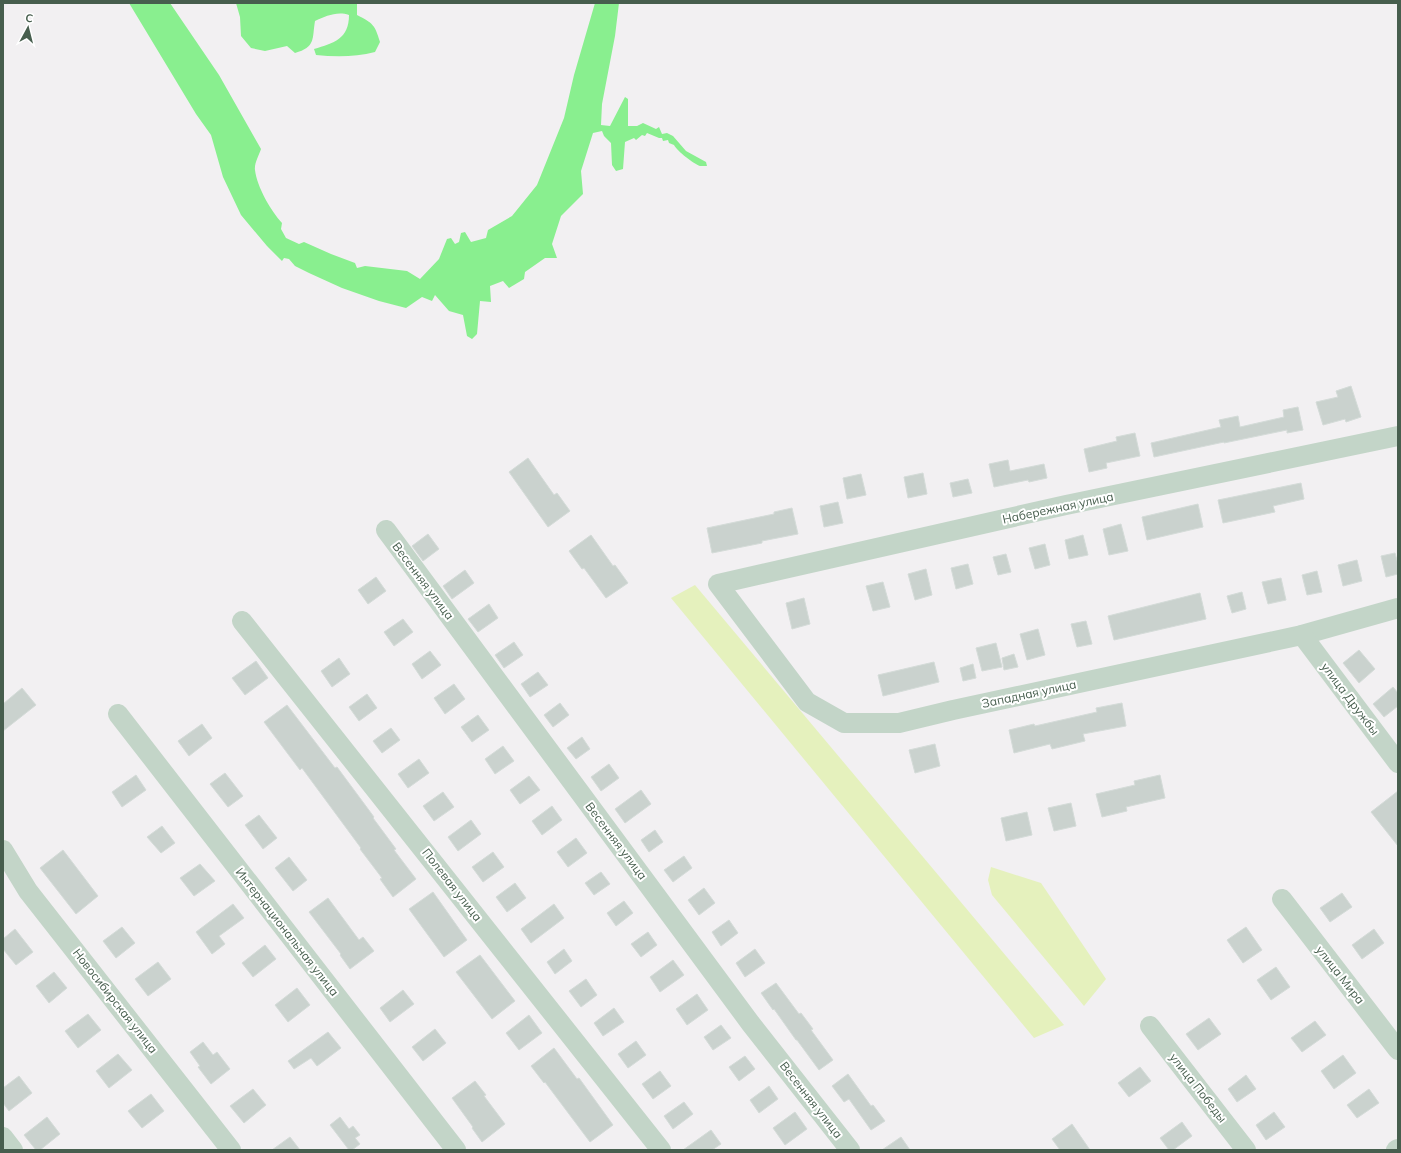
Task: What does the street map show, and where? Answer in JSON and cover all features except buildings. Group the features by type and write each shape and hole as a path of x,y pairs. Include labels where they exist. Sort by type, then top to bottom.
{"street":[{"name":"Набережная улица","path":"718,584 1066,505 1398,436"},
{"name":"Весенняя улица","path":"386,530 746,1017 850,1150"},
{"name":"Западная улица","path":"718,584 807,702 844,723 899,723 960,708 1302,635 1398,608"},
{"name":"Полевая улица","path":"242,621 661,1150"},
{"name":"улица Дружбы","path":"1302,635 1398,763"},
{"name":"Интернациональная улица","path":"118,714 456,1150"},
{"name":"Новосибирская улица","path":"3,850 28,891 231,1150"},
{"name":"улица Мира","path":"1282,899 1398,1050"},
{"name":"улица Победы","path":"1150,1026 1246,1150"},
{"path":"3,1137 13,1150"}],"shaded area":[{"path":"129,3 170,3 219,75 261,149 255,165 256,177 265,198 273,212 282,223 281,229 286,238 299,244 304,242 355,263 357,268 365,266 407,271 420,279 439,259 447,239 451,238 455,244 459,242 461,233 465,232 471,242 486,238 488,230 512,216 537,185 564,118 574,75 595,3 619,3 615,36 602,104 601,125 610,126 625,97 628,99 628,126 637,126 643,123 656,129 659,127 662,134 667,133 673,136 686,151 706,162 707,166 700,166 694,163 682,154 674,145 669,143 668,140 663,141 662,138 647,133 645,136 642,135 636,140 634,138 625,142 623,169 616,171 612,165 611,143 604,136 602,131 593,133 581,171 583,194 561,216 552,244 557,258 545,258 525,272 524,279 509,288 503,281 490,286 491,302 480,301 477,334 472,339 467,336 463,315 449,311 435,295 432,301 422,297 406,308 379,301 342,288 295,266 289,259 284,258 282,261 267,246 241,215 223,177 211,135 196,114"},
{"path":"236,3 358,3 357,15 373,25 380,42 375,52 368,54 346,56 316,55 314,49 334,42 343,35 346,30 349,15 336,14 315,21 312,42 302,51 295,53 287,46 265,51 251,48 241,36 240,17"},
{"path":"695,585 1064,1025 1034,1038 671,598"},
{"path":"991,867 1041,883 1106,979 1084,1006 992,895 988,880"}]}
